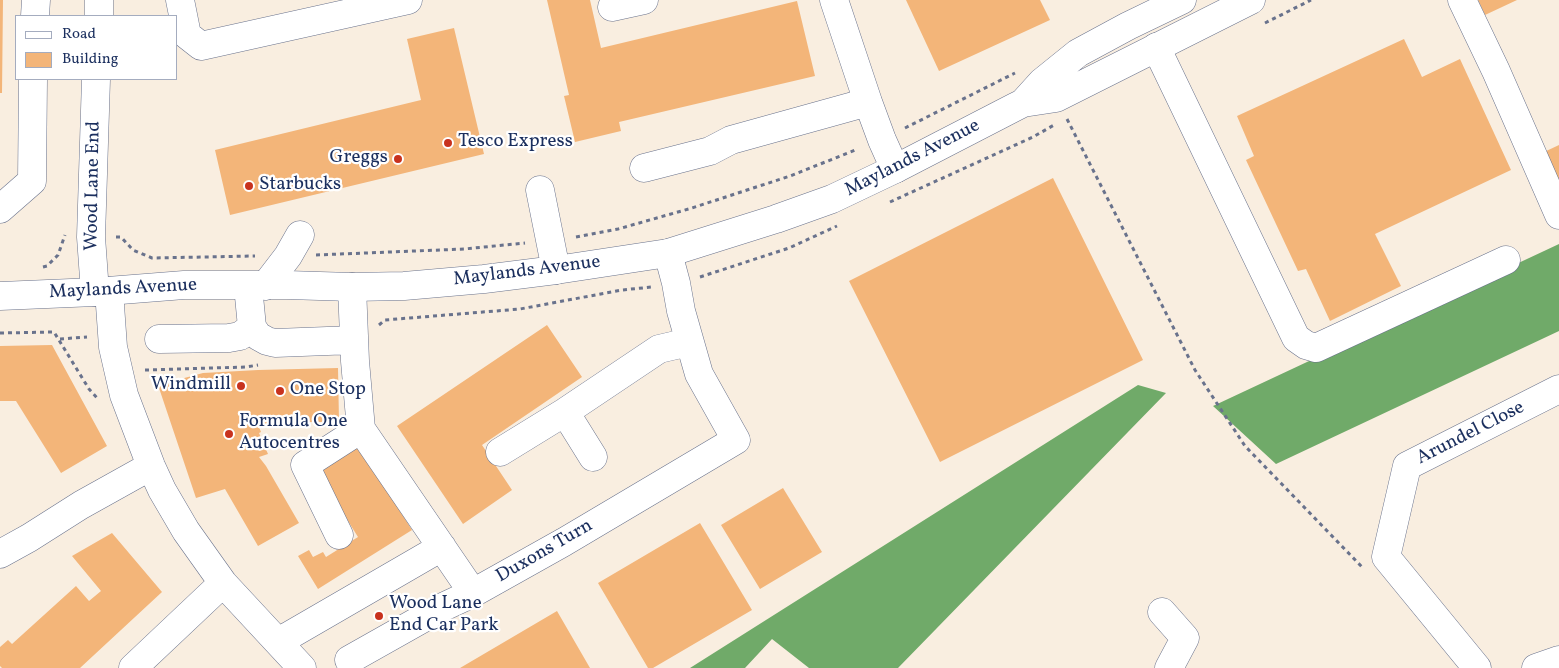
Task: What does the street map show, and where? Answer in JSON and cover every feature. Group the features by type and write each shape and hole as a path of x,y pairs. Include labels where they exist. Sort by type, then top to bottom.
{"street":[{"path":"35,15 36,0"},
{"path":"99,0 99,15"},
{"path":"180,0 188,35 201,46 408,0"},
{"path":"612,7 644,0"},
{"path":"834,0 868,102 895,169"},
{"name":"Maylands Avenue","path":"1023,104 1042,82 1078,53 1182,0"},
{"name":"Maylands Avenue","path":"0,296 102,292 184,285 352,287 413,285 556,270 668,253 832,199 1023,104 1056,98 1251,0"},
{"path":"1462,0 1496,71 1559,214"},
{"path":"1078,53 1146,41 1156,47 1296,338 1306,345 1316,348 1506,260"},
{"path":"0,209 32,181 33,80"},
{"name":"Wood Lane End","path":"96,80 91,237 122,385 150,466 186,530 223,583 302,668"},
{"path":"644,168 710,151 730,140 868,102"},
{"path":"540,190 556,270"},
{"path":"305,245 288,256 257,286 252,328 258,336 275,343 354,340"},
{"name":"Duxons Turn","path":"473,593 736,440 699,374 681,311 668,253"},
{"path":"349,660 443,607 473,593 361,429 352,287"},
{"path":"159,339 229,338 240,336 252,328"},
{"path":"500,452 566,412 659,349 689,342"},
{"name":"Arundel Close","path":"1477,668 1386,557 1406,466 1559,389"},
{"path":"566,412 592,457"},
{"path":"339,535 305,465 361,429"},
{"path":"0,554 150,466"},
{"path":"278,642 442,547"},
{"path":"133,668 223,583"},
{"path":"1162,612 1185,638 1169,668"},
{"path":"1536,668 1559,660"}],"path":[{"path":"1056,98 1195,370 1245,446 1366,571"},
{"path":"571,238 618,229 692,208 790,176 856,150"},
{"path":"37,267 47,266 58,255 64,235 67,236"},
{"path":"110,236 122,237 133,250 152,258 260,256"},
{"path":"305,245 464,249 533,243"},
{"path":"60,338 88,337"}],"green space":[{"path":"1559,244 1559,331 1276,464 1213,406"},
{"path":"1138,385 1166,393 898,668 809,668 772,639 745,668 690,668"}],"building":[{"path":"0,0 3,0 2,93 0,93"},
{"path":"547,0 590,0 601,48 797,1 815,76 619,122 621,131 575,142 564,96 569,95"},
{"path":"906,0 1040,0 1050,20 939,71"},
{"path":"1478,0 1517,0 1485,15"},
{"path":"454,28 484,154 230,215 215,150 421,100 407,39"},
{"path":"1404,39 1422,77 1460,59 1511,170 1375,234 1401,286 1330,321 1306,269 1298,271 1246,160 1254,156 1237,116"},
{"path":"1559,145 1559,191 1542,153"},
{"path":"1053,178 1143,360 940,462 849,281"},
{"path":"547,325 582,377 482,445 512,490 463,524 397,426"},
{"path":"52,345 107,446 61,473 16,401 0,401 0,346"},
{"path":"338,368 339,422 299,422 299,426 259,427 261,432 259,433 268,454 259,457 299,523 258,546 225,489 196,498 158,385 203,373"},
{"path":"355,439 412,530 318,589 298,556 309,550 313,557 323,552 326,557 358,537 313,465"},
{"path":"783,488 822,552 760,589 721,525"},
{"path":"700,523 752,610 653,668 648,668 598,583"},
{"path":"112,533 162,592 80,668 2,668 0,666 0,647 8,640 12,644 76,586 89,601 101,591 72,556"},
{"path":"557,611 590,668 460,668"}],"place":[{"name":"Tesco Express","path":"448,143"},
{"name":"Greggs","path":"398,159"},
{"name":"Starbucks","path":"249,186"},
{"name":"Windmill","path":"241,386"},
{"name":"One Stop","path":"280,391"},
{"name":"Formula One Autocentres","path":"229,434"},
{"name":"Wood Lane End Car Park","path":"379,616"}]}
